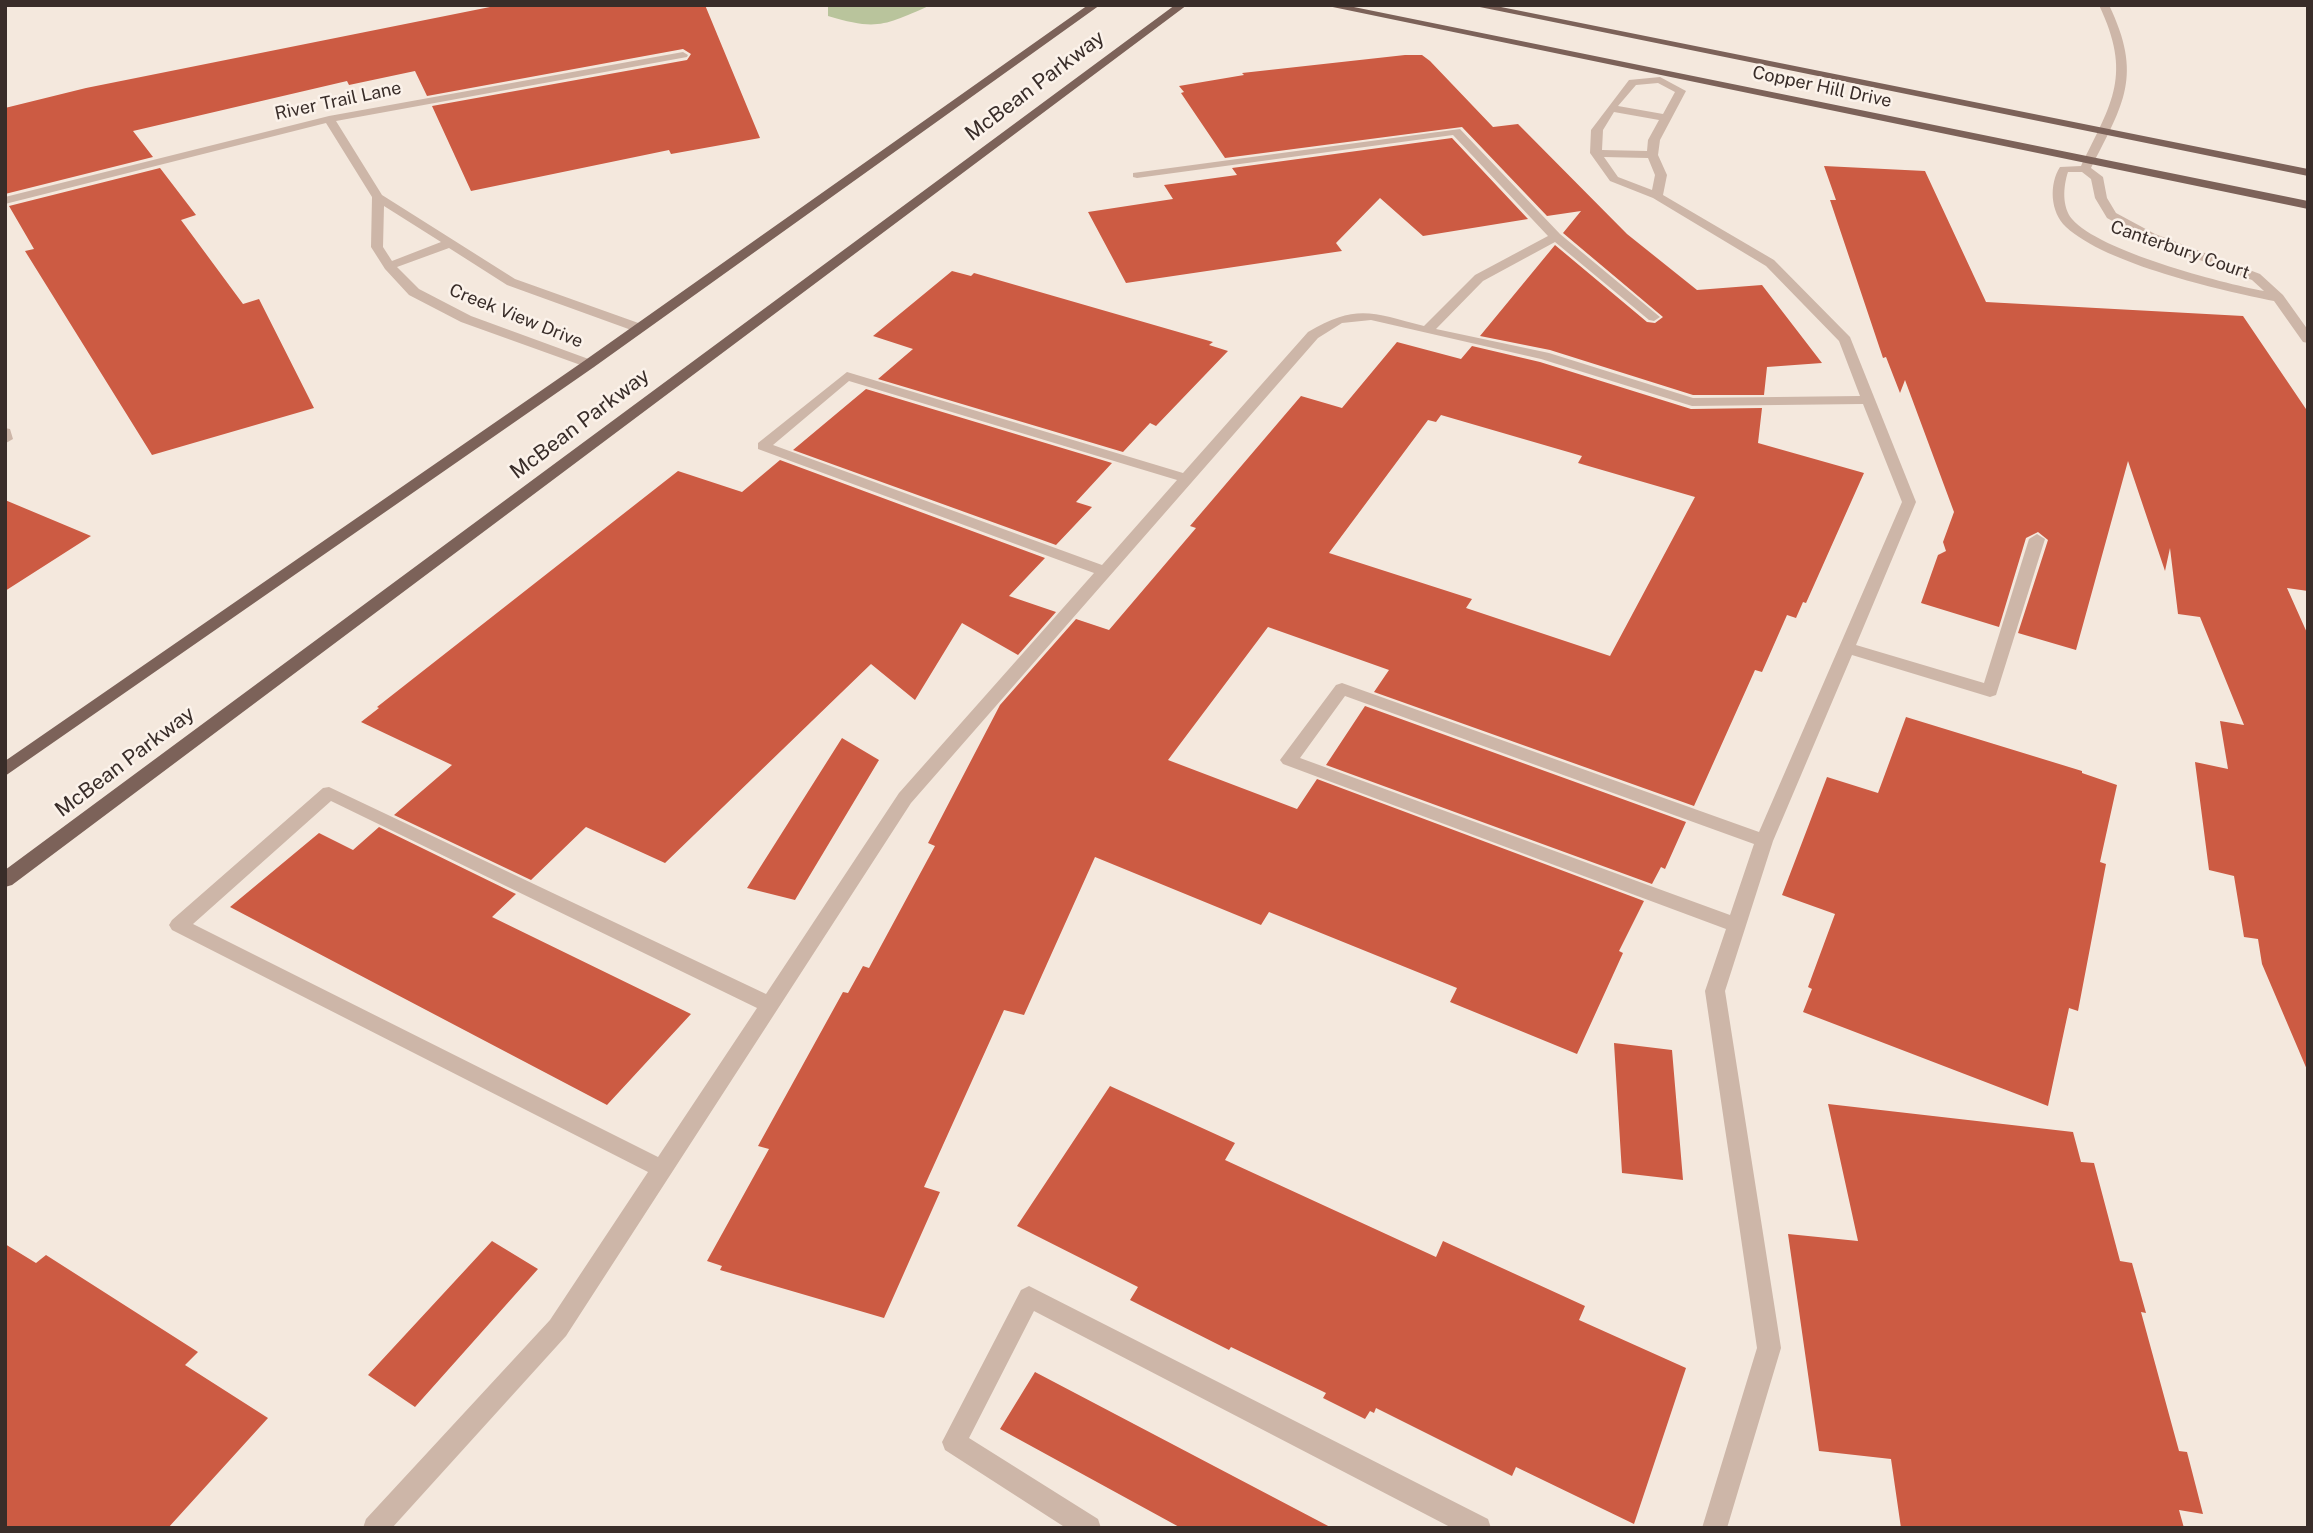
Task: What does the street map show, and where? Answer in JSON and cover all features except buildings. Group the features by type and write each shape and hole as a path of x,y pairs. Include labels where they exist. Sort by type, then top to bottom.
{"main road":[{"name":"McBean Parkway","path":"5,770 589,364 1095,5"},
{"name":"McBean Parkway","path":"5,880 1182,5"},
{"name":"Copper Hill Drive","path":"1328,5 2087,164 2308,205"},
{"name":"Copper Hill Drive","path":"1475,5 2308,173"}],"street":[{"path":"2087,164 2103,131 2124,71 2116,32 2104,5"},
{"name":"River Trail Lane","path":"5,201 329,119 683,55"},
{"path":"1657,196 1661,175 1653,155 1654,140 1681,91 1663,76 1633,82 1597,130 1596,153 1614,180 1657,196 1770,263 1845,340 1909,502 1764,841 1715,991 1769,1348 1714,1528"},
{"path":"1611,108 1664,118"},
{"name":"Creek View Drive","path":"329,119 378,197 511,282 639,328"},
{"path":"1137,174 1456,131 1556,237 1654,317"},
{"path":"1596,153 1653,155"},
{"name":"Canterbury Court","path":"2278,298 2244,292 2110,248 2068,223 2059,199 2060,174 2064,169 2087,164 2097,177 2101,198 2111,215 2151,237 2256,278 2278,298 2308,339"},
{"name":"Creek View Drive","path":"378,197 377,247 389,266 414,292 467,319 589,364"},
{"path":"1427,331 1479,278 1556,237"},
{"path":"2110,248 2151,237"},
{"path":"389,266 448,244"},
{"path":"376,1528 558,1328 905,798 1313,335 1339,319 1371,316 1545,356 1692,402 1870,401"},
{"path":"1106,572 763,446 847,376 1188,479"},
{"path":"5,432 6,439"},
{"path":"1846,648 1990,691 2037,539"},
{"path":"1737,925 1289,760 1342,689 1764,841"},
{"path":"662,1169 179,925 329,793 770,1005"},
{"path":"1089,1528 954,1442 1029,1297 1479,1528"}],"green space":[{"path":"828,5 931,5 891,21 870,24 828,16"}]}
